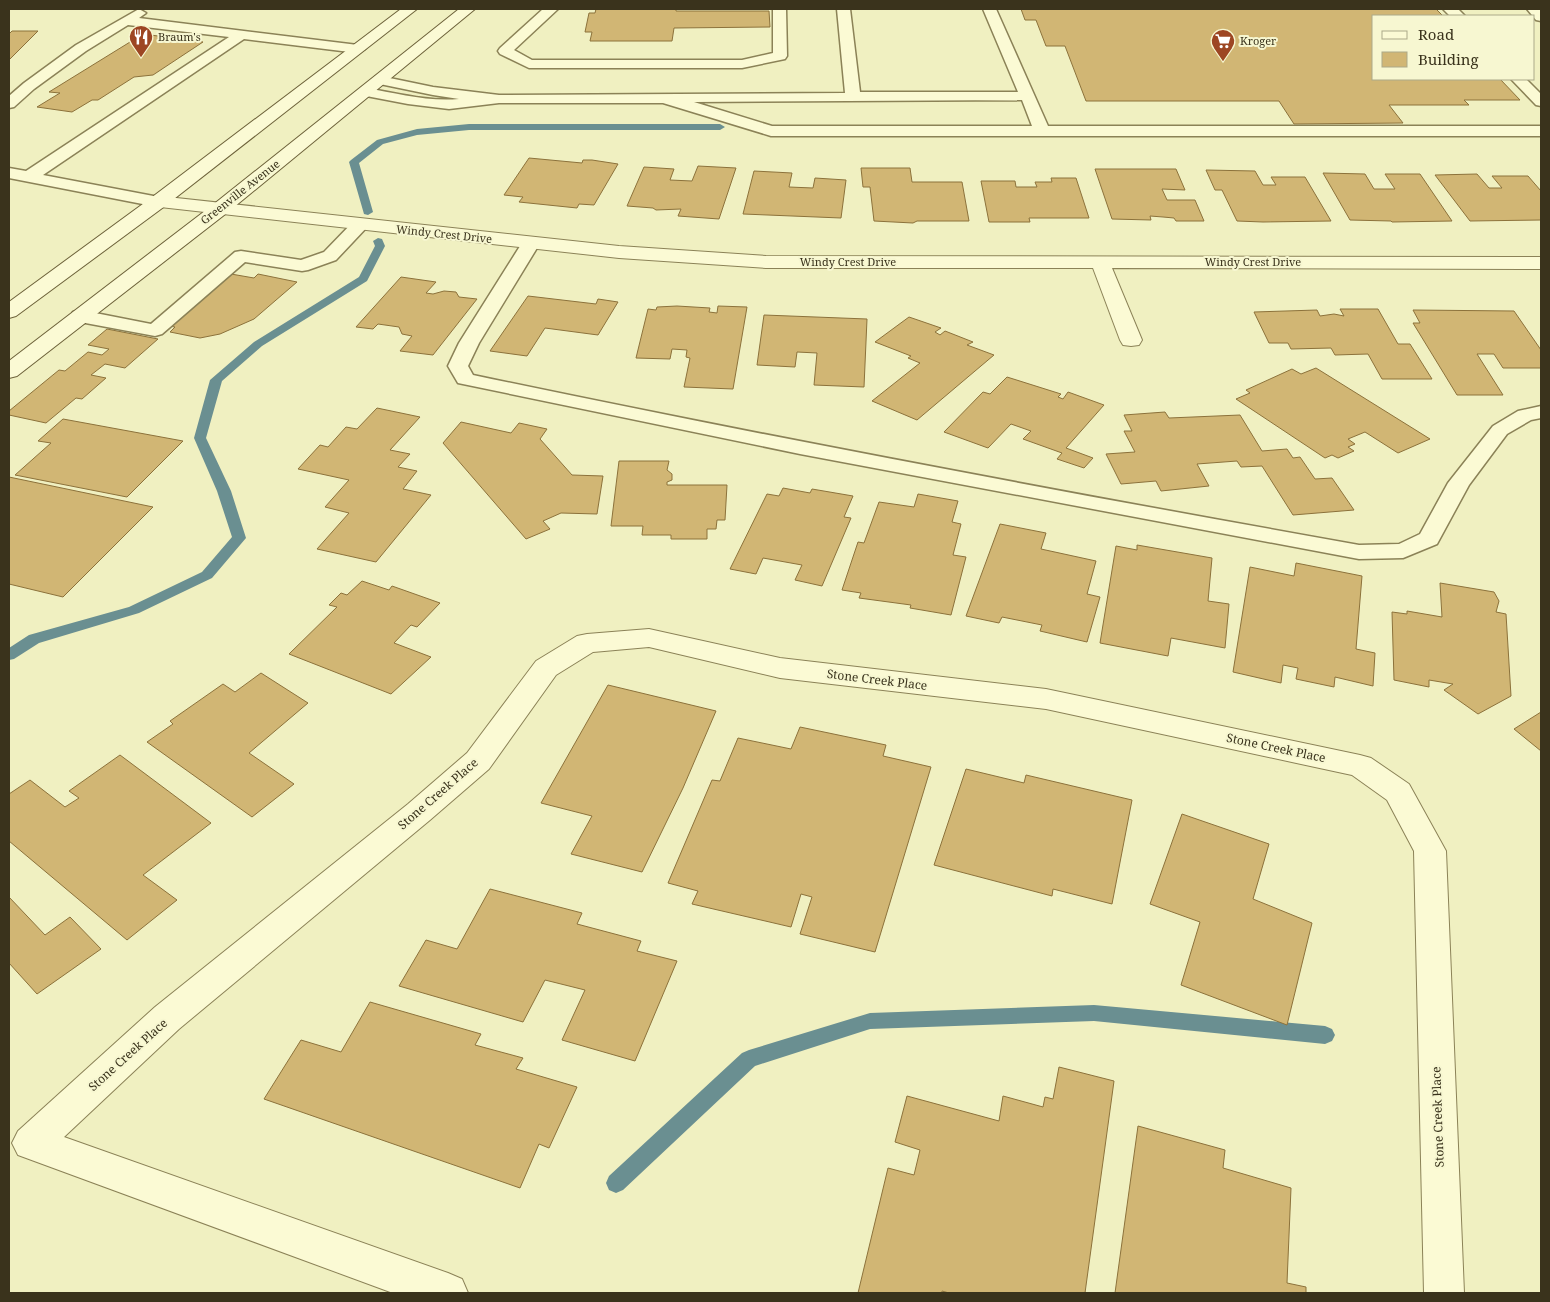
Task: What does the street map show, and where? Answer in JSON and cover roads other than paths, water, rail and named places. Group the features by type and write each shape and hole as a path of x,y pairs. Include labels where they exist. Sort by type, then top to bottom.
{"street":[{"name":"Greenville Avenue","path":"9,371 222,208 468,9"},
{"path":"398,38 403,33 407,12"},
{"path":"9,312 158,202 407,12"},
{"path":"350,79 366,92"},
{"name":"Windy Crest Drive","path":"158,202 620,252 766,262 1541,263"},
{"path":"1100,262 1131,340"},
{"name":"Stone Creek Place","path":"20,1139 419,812 478,761 546,668 587,643 649,638 780,668 1046,699 1360,766 1398,792 1430,851 1444,1293"},
{"name":"Stone Creek Place","path":"20,1139 448,1293"}],"lane":[{"path":"9,104 29,86 81,48 145,9"},
{"path":"551,9 505,51 529,64 742,64 780,56 779,9"},
{"path":"843,9 853,97"},
{"path":"990,9 1042,131"},
{"path":"1533,9 1541,17"},
{"path":"127,21 358,49"},
{"path":"29,177 243,34"},
{"path":"499,99 529,64"},
{"path":"738,98 742,64"},
{"path":"380,80 434,91 499,99"},
{"path":"1519,80 1541,102"},
{"path":"366,92 408,100 449,104 499,99 1026,96"},
{"path":"664,98 772,131 1541,131"},
{"path":"9,173 158,202"},
{"path":"80,316 155,330 241,256 302,266 330,256 360,225"},
{"path":"531,243 469,343 458,366 465,380 676,425 1025,492 1359,552 1403,551 1429,540 1458,483 1500,430 1525,415 1541,412"}],"waterway":[{"path":"368,212 354,162 380,142 417,132 469,127 720,127"},
{"path":"9,655 34,639 134,610 207,575 239,538 224,491 200,438 216,380 258,344 363,279 380,246 378,241"},
{"path":"616,1183 749,1059 870,1021 1094,1013 1325,1035"}],"place":[{"name":"Braum's","path":"141,58"},
{"name":"Kroger","path":"1223,62"}]}
